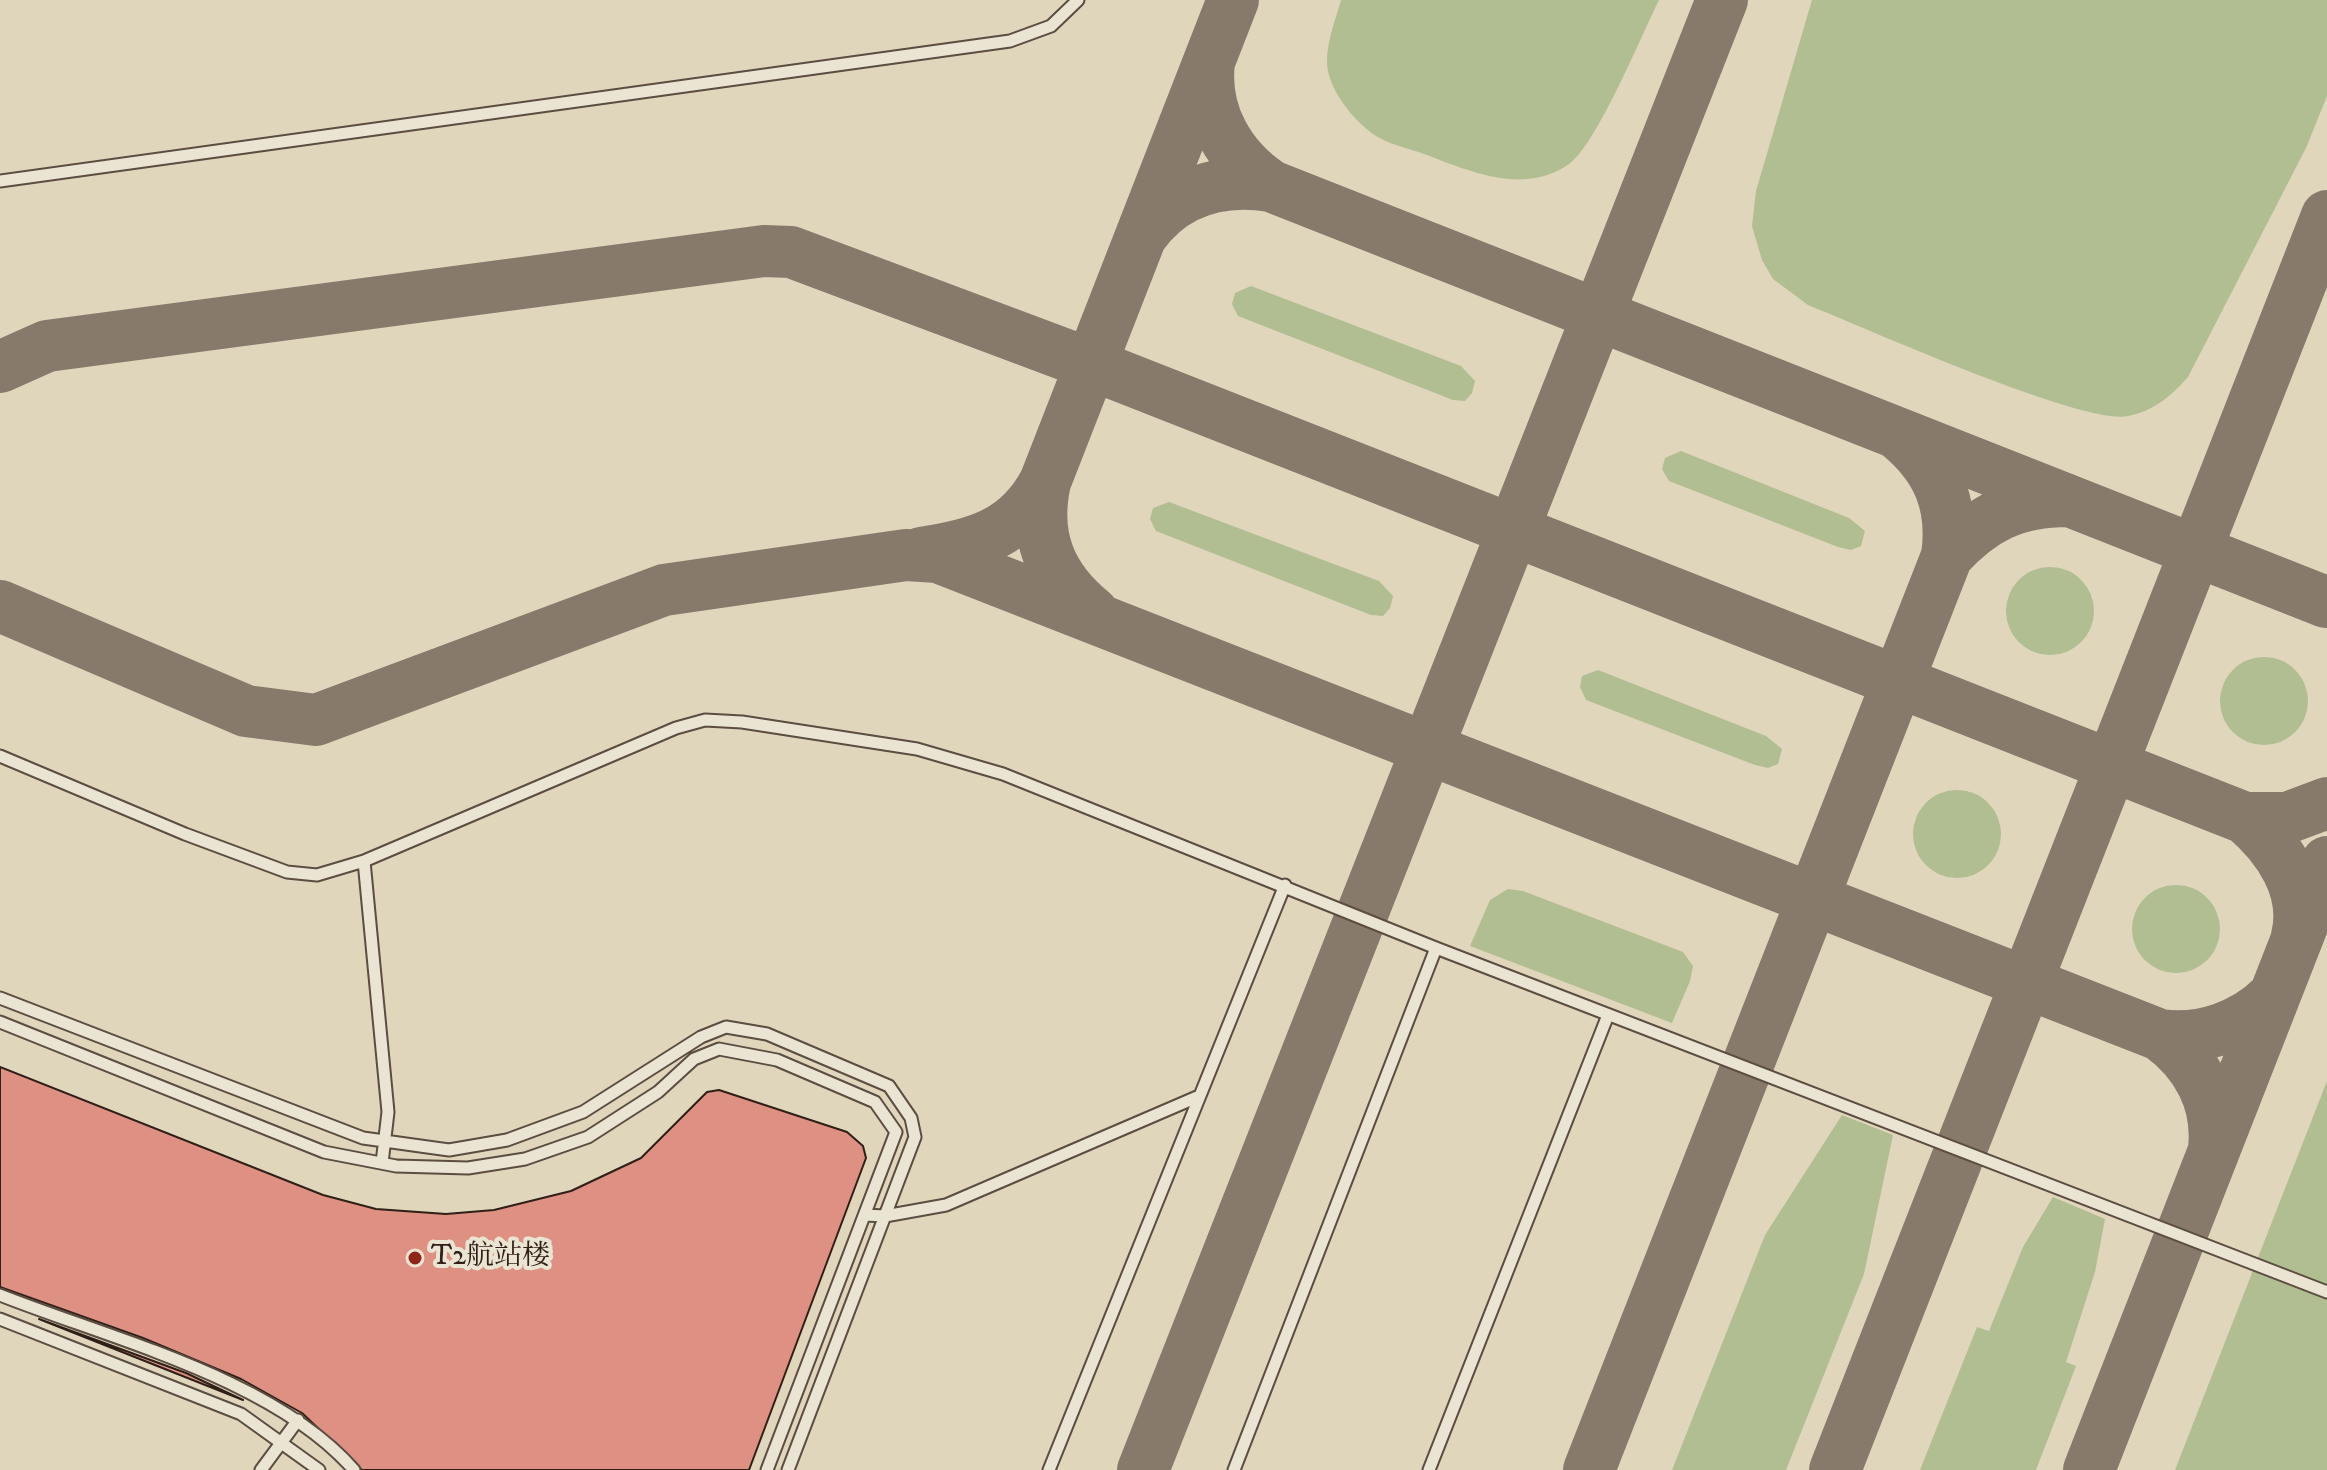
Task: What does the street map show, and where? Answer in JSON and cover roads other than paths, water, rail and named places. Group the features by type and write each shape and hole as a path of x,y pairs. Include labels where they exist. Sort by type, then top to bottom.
{"lane":[{"path":"0,181 1010,41 1051,26 1078,0"},
{"path":"0,756 171,828 287,872 317,875 364,861 676,728 705,720 725,720 917,749 957,759 1285,885 1436,948 2327,1292"},
{"path":"364,861 388,1112 382,1163"},
{"path":"1049,1470 1285,885"},
{"path":"1234,1470 1436,948"},
{"path":"0,998 363,1138 449,1150 507,1140 583,1112 701,1037 726,1027 767,1034 889,1086 911,1118 915,1137 788,1470"},
{"path":"1429,1470 1608,1015"},
{"path":"0,1022 324,1152 382,1163 468,1168 525,1159 588,1137 658,1092 694,1059 719,1049 777,1060 875,1102 896,1132 767,1470"},
{"path":"865,1215 885,1216 946,1205 1197,1097"},
{"path":"0,1295 227,1381 298,1420 336,1450 354,1470"},
{"path":"0,1319 241,1414 319,1470"},
{"path":"261,1470 298,1420"}],"place":[{"name":"T2航站楼","path":"415,1258"}]}
